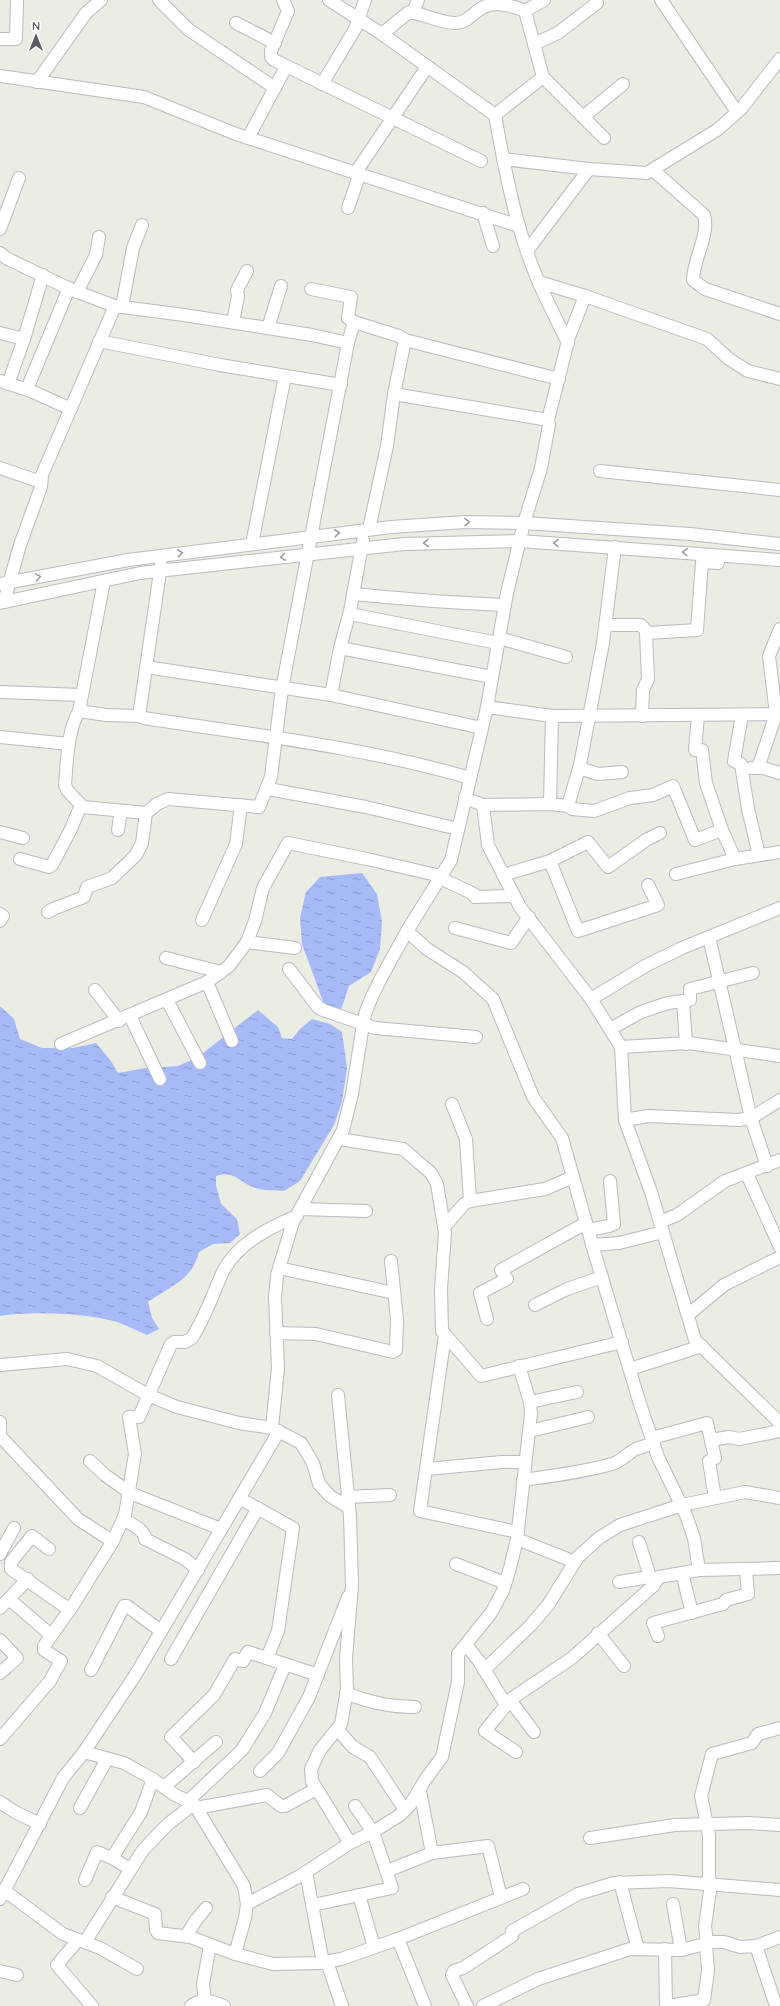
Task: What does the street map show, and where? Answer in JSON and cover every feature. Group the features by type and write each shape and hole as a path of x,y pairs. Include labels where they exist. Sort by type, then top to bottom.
{"street":[{"path":"0,38 16,40 17,0"},
{"path":"37,82 86,13 101,0"},
{"path":"159,0 188,30 275,88"},
{"path":"283,0 288,11 271,57 286,67 481,161"},
{"path":"329,0 382,34 495,115 503,159 519,226 527,251 538,282 568,343"},
{"path":"322,84 355,28 366,0"},
{"path":"413,13 418,0"},
{"path":"382,34 409,12 455,23 465,21 486,6 519,6 544,0"},
{"path":"661,0 737,112"},
{"path":"534,44 558,33 597,3"},
{"path":"519,6 534,44 543,77 604,138"},
{"path":"236,23 275,44"},
{"path":"503,159 647,174 717,130 737,112 780,59"},
{"path":"248,138 286,67"},
{"path":"348,208 358,173 391,118 427,67"},
{"path":"0,76 144,97 248,138 483,213 519,226"},
{"path":"495,115 543,77"},
{"path":"583,117 623,84"},
{"path":"527,251 590,169"},
{"path":"653,170 704,215 705,229 693,272 694,280 705,289 780,314"},
{"path":"0,229 19,178"},
{"path":"483,213 493,246"},
{"path":"142,225 134,248 119,306 98,340 42,475 41,487 5,583 2,603 140,573 202,568 308,554 404,544 520,541 780,560"},
{"path":"27,389 73,290 96,255 99,237"},
{"path":"0,253 6,258 73,290 119,306 233,322 348,343"},
{"path":"233,322 238,296 237,290 247,271"},
{"path":"43,275 24,340 4,382 27,389 70,409"},
{"path":"538,282 585,296 706,339 729,360 748,372 780,379"},
{"path":"268,328 281,286"},
{"path":"311,289 351,297 348,318 354,322 399,336 405,340 559,379"},
{"path":"137,1969 100,1948 63,1934 2,1895 63,1778 84,1752 136,1674 222,1529 275,1429 278,1368 275,1297 279,1268 298,1212 339,1139 352,1094 362,1023 371,999 407,931 451,860 487,707 505,605 524,523 540,468 549,425 548,420 568,343 585,296"},
{"path":"48,912 84,897 87,887 112,878 136,855 142,843 146,813 157,804 168,799 259,807 268,789 271,777 274,738 282,698 282,688 342,385 348,343 354,322"},
{"path":"0,333 24,340"},
{"path":"98,340 220,365 342,385"},
{"path":"331,695 340,648 350,614 361,548 367,530 387,446 394,394 405,340"},
{"path":"252,544 284,376"},
{"path":"394,394 548,420"},
{"path":"0,468 41,482"},
{"path":"600,471 780,490"},
{"path":"5,583 203,550 367,530 465,522 524,523 690,534 780,544"},
{"path":"568,806 579,768 606,625 615,547"},
{"path":"202,568 203,550"},
{"path":"139,716 163,556"},
{"path":"646,633 697,630 702,562 758,565 780,568"},
{"path":"104,581 79,711 76,716 69,744 65,785 67,790 83,807 146,813"},
{"path":"353,594 410,600 430,599 505,605"},
{"path":"350,614 498,641 566,657"},
{"path":"606,625 641,625 645,627 648,679 643,690 642,716"},
{"path":"758,768 778,714 769,656 780,628"},
{"path":"340,648 492,677"},
{"path":"146,667 331,695 482,728"},
{"path":"0,692 82,695"},
{"path":"487,707 552,716 698,716 778,714"},
{"path":"79,711 106,715 139,716 274,738 328,745 470,778"},
{"path":"742,715 734,761 741,764 748,809 759,855"},
{"path":"550,804 552,716"},
{"path":"698,716 695,750 702,750 706,783 722,830 735,859"},
{"path":"0,737 69,744"},
{"path":"579,768 598,774 622,772"},
{"path":"742,769 758,768 780,773"},
{"path":"466,798 483,805 550,804 568,806 572,809 594,811 630,798 653,795 673,786 695,840 722,830"},
{"path":"268,789 366,808 458,829"},
{"path":"20,858 49,866 52,865 70,832 81,805"},
{"path":"202,920 236,844 241,805"},
{"path":"483,805 488,845 514,896 528,917 591,998 621,1047 625,1120 662,1227 689,1314 695,1340 780,1423"},
{"path":"118,830 121,811"},
{"path":"0,832 23,838"},
{"path":"503,875 550,861 588,842 608,867 646,840 660,833"},
{"path":"61,1044 119,1021 207,982 229,966 247,942 255,921 263,888 288,843 367,859 440,877 474,894 475,897 514,896"},
{"path":"676,874 735,859 780,852"},
{"path":"550,861 578,931 658,905 648,885"},
{"path":"591,998 647,965 682,948 780,908"},
{"path":"0,914 3,916 0,921"},
{"path":"455,928 511,943 528,917"},
{"path":"407,931 427,949 463,972 493,999 533,1097 562,1138 592,1245 630,1369 658,1457 682,1505 694,1538 699,1570"},
{"path":"709,937 721,981 751,1118 767,1166"},
{"path":"247,942 295,948"},
{"path":"166,958 221,972"},
{"path":"289,969 318,1007 375,1028 476,1037"},
{"path":"610,1029 641,1012 668,1003 690,1000 690,989 754,973"},
{"path":"207,982 232,1041"},
{"path":"95,990 119,1021"},
{"path":"167,1000 200,1063"},
{"path":"683,1002 686,1044"},
{"path":"130,1016 160,1079"},
{"path":"621,1047 686,1044 780,1056"},
{"path":"625,1120 648,1116 727,1120 751,1118 780,1100"},
{"path":"452,1104 466,1139 470,1201"},
{"path":"339,1139 403,1149 431,1173 437,1184 444,1227 441,1289 442,1331 481,1376 622,1342"},
{"path":"592,1245 619,1243 662,1227 726,1181 780,1160"},
{"path":"747,1174 780,1247"},
{"path":"444,1227 464,1204 470,1201 548,1188 573,1177"},
{"path":"487,1319 480,1293 507,1279 501,1270 587,1227 609,1226 614,1224 610,1181"},
{"path":"0,1739 50,1681 61,1661 44,1650 44,1646 70,1610 112,1541 123,1519 130,1492 135,1454 129,1417 139,1417 171,1344 174,1342 185,1342 192,1338 221,1276 234,1255 253,1239 298,1212 366,1211"},
{"path":"689,1314 724,1285 780,1257"},
{"path":"276,1333 316,1334 394,1352 396,1350 397,1334 391,1261"},
{"path":"279,1268 394,1293"},
{"path":"535,1305 567,1289 602,1277"},
{"path":"445,1335 420,1511 518,1536 575,1562"},
{"path":"630,1369 702,1346"},
{"path":"0,1365 67,1359 97,1366 148,1395 177,1407 240,1423 275,1429 300,1443 312,1464 319,1484 330,1496 348,1502 390,1494"},
{"path":"247,1904 306,1872 350,1843 373,1832 405,1810 410,1805 442,1757 458,1682 458,1654 491,1613 505,1583 518,1536 525,1462 530,1431 530,1402 519,1366"},
{"path":"530,1402 577,1392"},
{"path":"338,1395 350,1516 352,1586 346,1658 346,1693 341,1724 320,1750 311,1769 312,1781 316,1789 350,1843"},
{"path":"530,1431 588,1417"},
{"path":"0,1422 0,1433"},
{"path":"523,1480 587,1471 598,1466 612,1464 653,1441 707,1423 715,1458 709,1460 715,1498"},
{"path":"711,1440 729,1437 740,1439 780,1430"},
{"path":"0,1436 78,1519 112,1541"},
{"path":"90,1461 105,1476 130,1492 222,1529"},
{"path":"427,1470 502,1462 525,1462"},
{"path":"484,1670 531,1625 548,1605 575,1562 599,1538 620,1525 682,1505 745,1492 780,1498"},
{"path":"239,1498 293,1528 294,1531 278,1631 267,1658"},
{"path":"171,1659 258,1508"},
{"path":"123,1519 141,1531 145,1535 145,1539 185,1559 198,1570"},
{"path":"0,1554 14,1528"},
{"path":"49,1549 32,1536 11,1562 10,1569 28,1579 70,1610"},
{"path":"639,1542 651,1581"},
{"path":"456,1564 505,1583"},
{"path":"516,1752 485,1731 508,1703 572,1658 651,1581 659,1577 699,1570 780,1568"},
{"path":"658,1636 653,1624 723,1604 726,1600 748,1594 746,1569"},
{"path":"682,1573 692,1613"},
{"path":"0,1608 28,1579"},
{"path":"619,1582 651,1581"},
{"path":"260,1770 278,1753 309,1697 352,1586"},
{"path":"9,1599 51,1635"},
{"path":"91,1670 124,1606 127,1606 162,1631"},
{"path":"598,1633 624,1666"},
{"path":"0,1640 17,1658 0,1673"},
{"path":"467,1643 470,1650 508,1703 534,1732"},
{"path":"194,1762 171,1737 214,1695 235,1659 243,1661 248,1652 318,1675"},
{"path":"92,2006 57,1964 81,1941 143,1850 168,1824 193,1804 242,1750 265,1713 285,1665"},
{"path":"346,1693 374,1702 401,1707 415,1707"},
{"path":"665,1950 667,2006 700,1999 704,2000 708,1971 705,1926 710,1884 709,1835 701,1796 712,1754 752,1743 758,1734 780,1728"},
{"path":"337,1729 353,1747 370,1757 405,1810"},
{"path":"164,1787 216,1742"},
{"path":"84,1752 124,1763 193,1804 244,1886 247,1904 245,1918 235,1954"},
{"path":"80,1808 107,1758"},
{"path":"112,1858 141,1812 153,1779"},
{"path":"193,1804 268,1795 281,1806 285,1806 316,1789"},
{"path":"420,1790 432,1853"},
{"path":"0,1802 15,1812 40,1824"},
{"path":"313,1905 392,1888 373,1832 355,1806"},
{"path":"590,1838 675,1825 780,1825"},
{"path":"387,1871 432,1853 488,1846 501,1897"},
{"path":"85,1880 97,1852 112,1858 130,1869"},
{"path":"306,1872 325,1962 342,2006"},
{"path":"467,2006 452,1975 454,1971 463,1968 512,1936 512,1930 578,1894 620,1882 669,1881 780,1890"},
{"path":"620,1882 638,1949"},
{"path":"112,1897 155,1914 156,1930 158,1933 186,1936 235,1954 273,1964 325,1962 341,1959 398,1939 523,1889"},
{"path":"359,1895 374,1947"},
{"path":"673,1904 681,1950"},
{"path":"186,1936 206,1908"},
{"path":"483,2006 538,1979 630,1949 681,1950 706,1944 724,1942 740,1947 756,1946 780,1937"},
{"path":"398,1939 425,2006"},
{"path":"204,2001 203,1984 210,1944"},
{"path":"756,1946 776,2006"},
{"path":"0,1971 17,1975"},
{"path":"191,2006 204,2001 214,2002 224,2006"}],"water":[{"path":"362,873 377,894 382,922 380,949 371,972 349,986 340,1013 324,1004 302,944 300,918 306,892 320,877"},
{"path":"0,1006 14,1019 20,1039 42,1048 73,1048 96,1043 111,1061 118,1073 146,1068 178,1066 198,1057 258,1010 278,1027 282,1038 292,1039 300,1029 312,1019 330,1024 342,1032 347,1068 342,1102 334,1125 300,1181 284,1191 253,1187 228,1174 216,1176 216,1185 221,1204 237,1219 240,1234 230,1243 213,1244 199,1252 191,1270 185,1277 148,1302 152,1318 159,1329 147,1335 115,1321 70,1314 40,1313 0,1316"}]}
